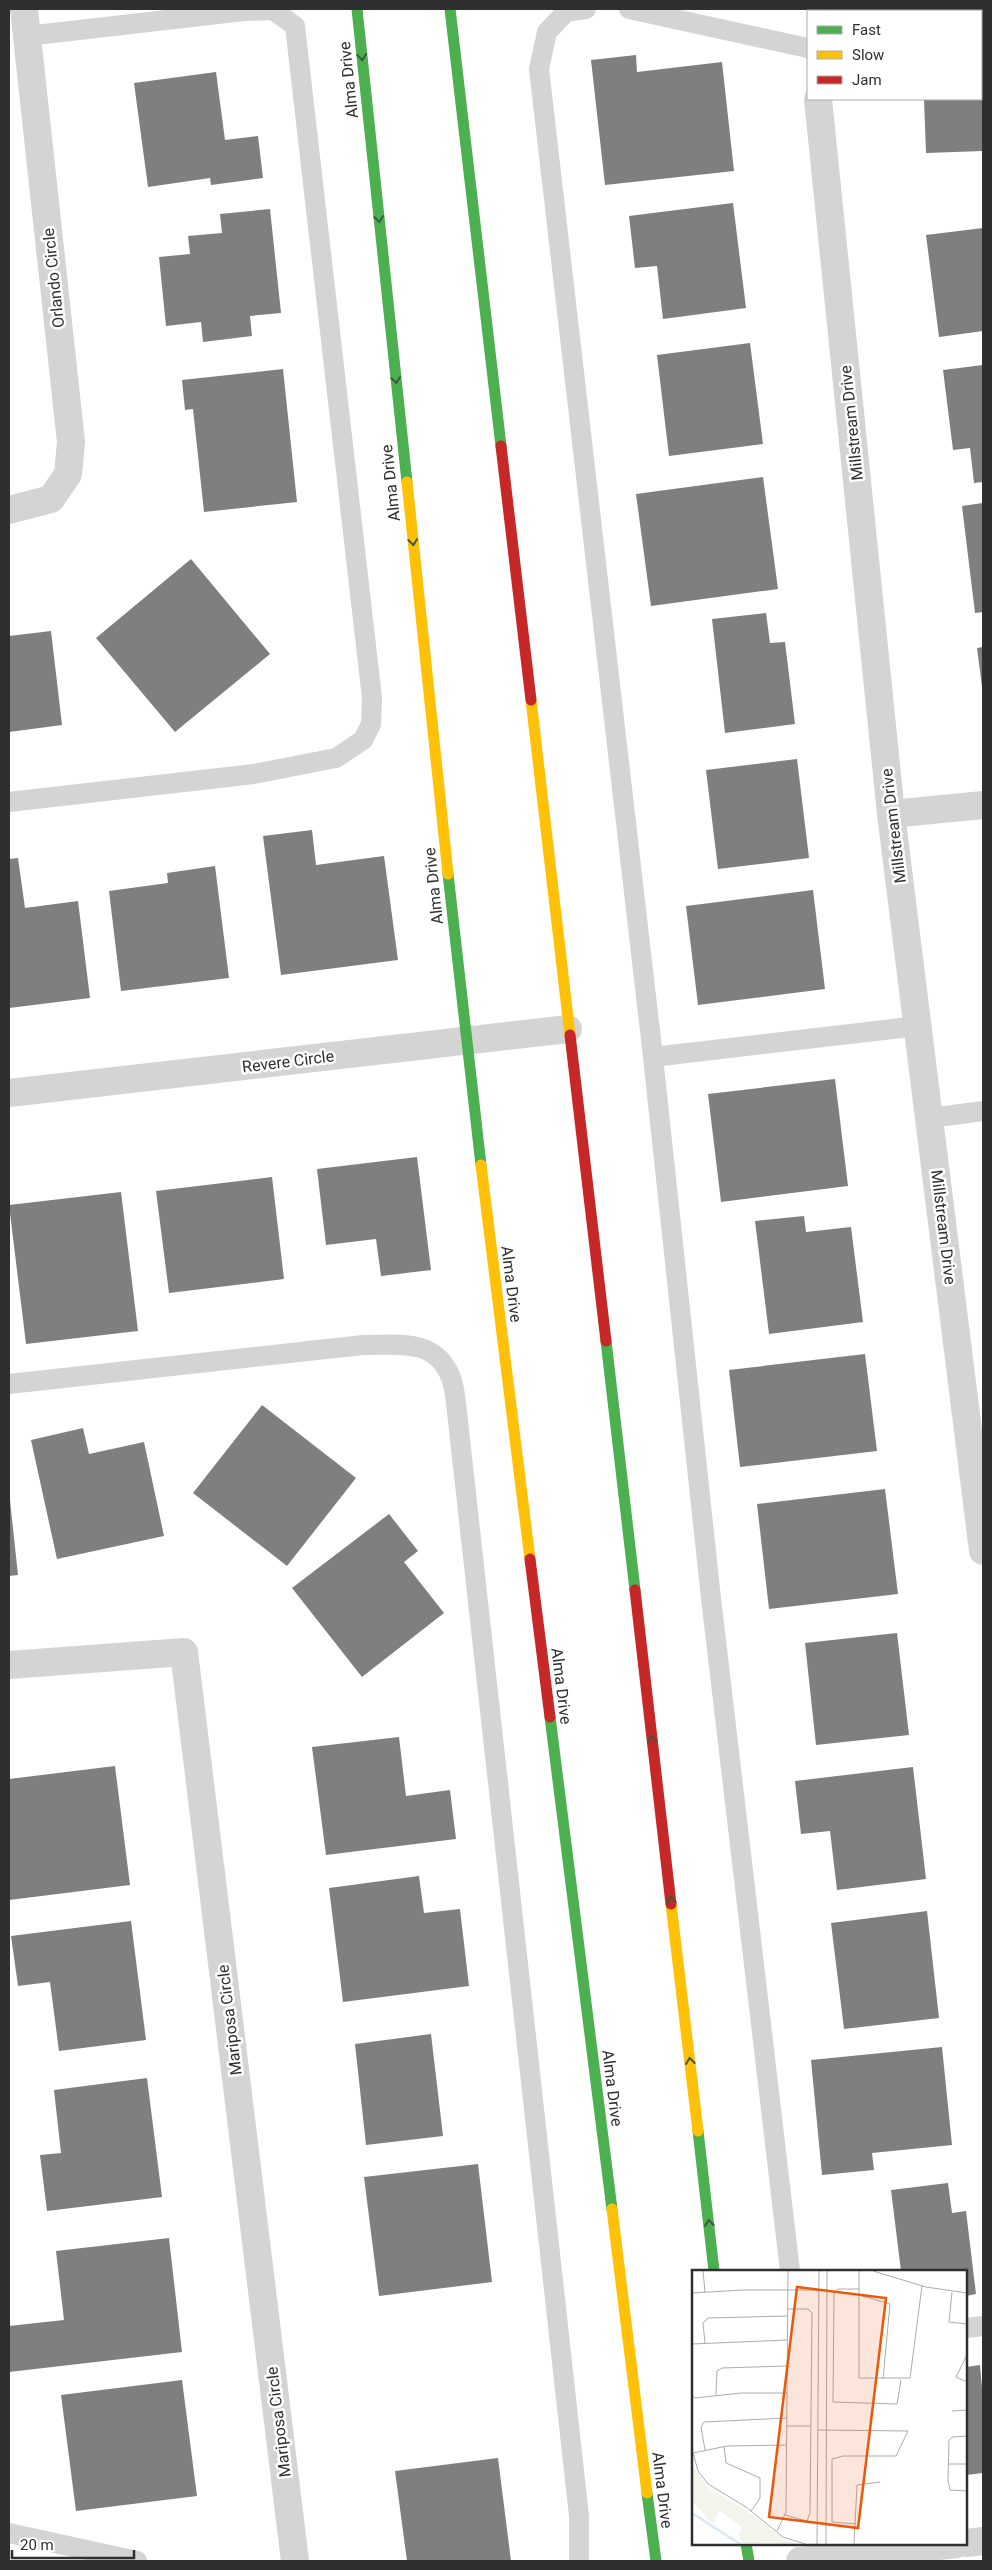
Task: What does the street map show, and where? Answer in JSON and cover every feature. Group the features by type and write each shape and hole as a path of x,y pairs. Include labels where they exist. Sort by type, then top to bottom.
{"main road":[{"name":"Alma Drive","path":"357,9 465,1040 656,2561"},
{"path":"450,9 714,2270"},
{"path":"746,2545 748,2561"}],"street":[{"name":"Orlando Circle","path":"9,510 51,499 68,474 71,442 24,9"},
{"name":"Millstream Drive","path":"818,100 892,814 930,1118 974,1387 983,1551"},
{"path":"892,814 983,804"},
{"name":"Revere Circle","path":"9,1093 568,1028"},
{"name":"Mariposa Circle","path":"9,1665 184,1652 295,2561"},
{"path":"967,2543 983,2541"},
{"path":"800,2561 949,2545"}],"lane":[{"path":"586,9 566,12 547,32 539,69 653,1057 710,1588 790,2270"},
{"path":"629,9 807,48"},
{"path":"9,802 254,774 336,758 363,740 371,724 372,698 295,26 274,10 244,11 26,36"},
{"path":"653,1057 918,1026"},
{"path":"930,1118 983,1111"},
{"path":"9,1384 363,1345 403,1345 426,1348 441,1359 451,1379 458,1421 580,2516 579,2561"},
{"path":"967,2328 983,2326"},
{"path":"9,2533 137,2561"}],"building":[{"path":"983,52 983,151 926,153 924,100 982,100"},
{"path":"636,55 637,72 722,62 734,171 605,185 591,60"},
{"path":"216,72 225,140 258,136 263,178 211,185 210,178 148,187 134,83"},
{"path":"733,203 746,308 663,319 657,266 635,268 629,216"},
{"path":"270,209 281,313 250,316 252,336 203,342 201,322 166,326 159,257 190,254 188,236 222,233 220,214"},
{"path":"983,228 983,331 939,337 926,235"},
{"path":"750,343 763,444 669,456 657,355"},
{"path":"983,365 983,482 974,483 970,448 953,450 943,370"},
{"path":"283,369 297,502 204,512 193,409 185,410 182,380"},
{"path":"763,477 778,589 651,606 636,494"},
{"path":"983,503 983,612 975,613 962,506"},
{"path":"191,559 270,654 175,732 96,638"},
{"path":"766,613 770,643 785,642 795,724 725,733 712,619"},
{"path":"51,631 62,725 9,732 9,636"},
{"path":"983,647 983,687 982,687 977,648"},
{"path":"797,759 809,858 718,869 706,770"},
{"path":"312,830 316,865 384,856 398,960 281,975 263,836"},
{"path":"18,858 25,908 78,901 90,998 9,1008 9,859"},
{"path":"215,866 229,978 121,991 109,891 168,883 167,873"},
{"path":"813,890 825,989 698,1005 686,906"},
{"path":"835,1079 848,1186 721,1202 708,1094"},
{"path":"417,1157 431,1270 381,1276 376,1239 326,1245 317,1169"},
{"path":"272,1177 284,1279 169,1293 156,1191"},
{"path":"121,1192 138,1331 26,1344 9,1205"},
{"path":"804,1216 806,1232 851,1227 863,1322 769,1334 755,1221"},
{"path":"865,1354 877,1451 740,1467 729,1370"},
{"path":"262,1405 356,1478 287,1566 193,1493"},
{"path":"83,1428 89,1454 144,1442 164,1536 57,1559 31,1440"},
{"path":"885,1489 898,1594 769,1609 757,1504"},
{"path":"9,1501 18,1575 9,1576"},
{"path":"389,1514 418,1551 404,1562 444,1613 362,1677 292,1588"},
{"path":"897,1633 909,1735 816,1745 805,1643"},
{"path":"399,1737 406,1796 450,1790 456,1839 326,1855 312,1747"},
{"path":"115,1766 130,1885 9,1900 9,1779"},
{"path":"913,1767 926,1879 837,1890 830,1831 801,1834 795,1781"},
{"path":"419,1876 424,1913 460,1909 469,1986 343,2002 329,1888"},
{"path":"927,1911 939,2018 844,2029 831,1923"},
{"path":"131,1921 146,2040 59,2051 50,1982 18,1986 11,1936"},
{"path":"431,2034 443,2136 366,2145 355,2044"},
{"path":"942,2047 952,2145 872,2153 874,2170 822,2175 811,2060"},
{"path":"147,2078 162,2197 47,2211 40,2155 61,2153 54,2090"},
{"path":"478,2164 492,2282 379,2296 364,2177"},
{"path":"948,2183 952,2213 966,2211 976,2294 967,2296 967,2270 901,2270 891,2190"},
{"path":"169,2238 182,2352 9,2372 9,2326 64,2320 56,2251"},
{"path":"980,2365 983,2399 983,2473 967,2475 967,2367"},
{"path":"182,2380 197,2496 76,2511 61,2395"},
{"path":"498,2458 511,2561 407,2561 395,2471"}],"traffic: fast":[{"path":"357,9 407,482"},
{"path":"450,9 501,446"},
{"path":"448,874 481,1165"},
{"path":"606,1341 635,1590"},
{"path":"550,1717 612,2209"},
{"path":"698,2131 714,2270"},
{"path":"647,2493 656,2561"},
{"path":"746,2545 749,2561"}],"traffic: slow":[{"path":"407,482 448,874"},
{"path":"531,700 570,1035"},
{"path":"481,1165 530,1559"},
{"path":"671,1904 698,2131"},
{"path":"612,2209 647,2493"}],"traffic: jam":[{"path":"501,446 531,700"},
{"path":"570,1035 606,1341"},
{"path":"530,1559 550,1717"},
{"path":"635,1590 671,1904"}]}
